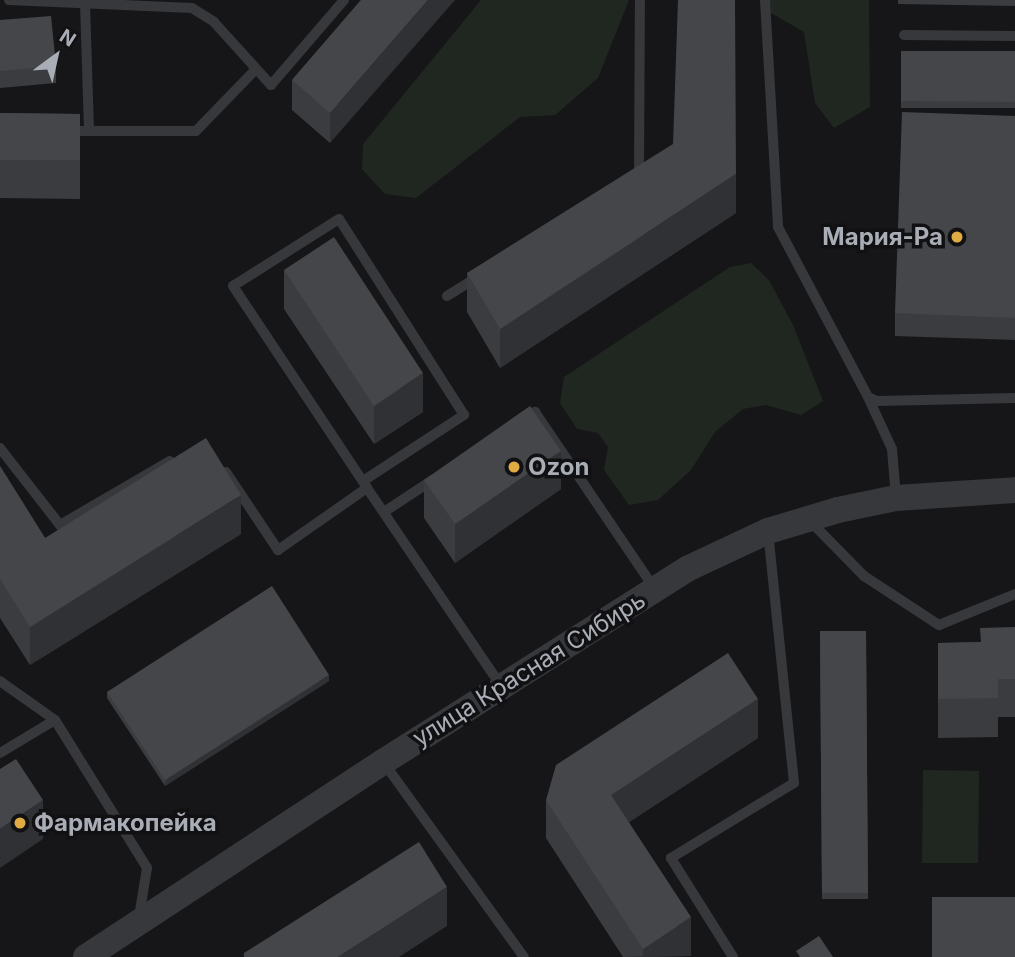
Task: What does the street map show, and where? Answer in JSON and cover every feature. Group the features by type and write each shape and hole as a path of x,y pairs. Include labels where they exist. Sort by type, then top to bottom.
{"street":[{"name":"улица Красная Сибирь","path":"86,957 138,926 383,762 689,568 768,531 808,519 896,498 1015,490"}],"lane":[{"path":"9,0 192,8 214,22 271,85 344,0"},
{"path":"628,182 640,175 640,0"},
{"path":"765,0 778,227 868,397 892,449 896,498"},
{"path":"85,3 89,131"},
{"path":"904,35 1015,36"},
{"path":"51,131 196,131 256,69"},
{"path":"219,461 278,550 365,484 464,415 339,219 233,286 365,484 501,687"},
{"path":"447,296 492,268"},
{"path":"868,397 877,401 1015,398"},
{"path":"512,428 535,412 655,589"},
{"path":"0,448 60,525 181,454"},
{"path":"384,512 442,474"},
{"path":"808,519 864,576 939,625 1015,594"},
{"path":"733,957 671,858 794,783 768,531"},
{"path":"0,681 55,720 147,868 138,926"},
{"path":"0,753 55,720"},
{"path":"383,762 524,957"}],"shaded area":[{"path":"481,0 629,0 598,78 555,115 520,117 416,198 385,194 362,169 363,144"},
{"path":"762,0 869,0 870,107 834,128 815,103 804,32 766,10"},
{"path":"751,263 769,280 793,325 823,401 801,415 766,405 743,409 715,432 691,470 658,500 629,505 604,470 608,447 598,433 577,429 560,403 564,377 730,267"},
{"path":"923,770 979,771 978,863 922,863"}],"building":[{"path":"361,0 428,0 330,113 292,80"},
{"path":"678,0 735,0 736,174 500,329 467,273 673,144"},
{"path":"51,16 56,66 0,71 0,20"},
{"path":"901,51 1015,51 1015,102 901,101"},
{"name":"Мария-Ра","path":"902,112 1015,116 1015,318 895,313"},
{"path":"0,113 80,114 80,160 0,160"},
{"path":"334,237 423,373 374,406 284,270"},
{"path":"530,406 561,451 455,524 424,480"},
{"path":"206,438 241,495 30,627 0,579 0,466 45,538"},
{"path":"272,586 329,675 165,780 107,692"},
{"path":"1015,627 1015,679 998,679 998,698 938,699 938,643 981,642 980,628"},
{"path":"820,631 866,631 868,893 822,893"},
{"path":"728,653 758,699 611,795 691,917 643,949 546,800 556,765"},
{"path":"16,759 43,800 0,829 0,769"},
{"path":"419,842 447,887 338,957 244,957 244,953"},
{"path":"932,897 1015,897 1015,957 932,957"},
{"path":"819,936 833,957 800,957 796,951"}],"place":[{"name":"Мария-Ра","path":"957,237"},
{"name":"Ozon","path":"514,467"},
{"name":"Фармакопейка","path":"20,823"}]}
